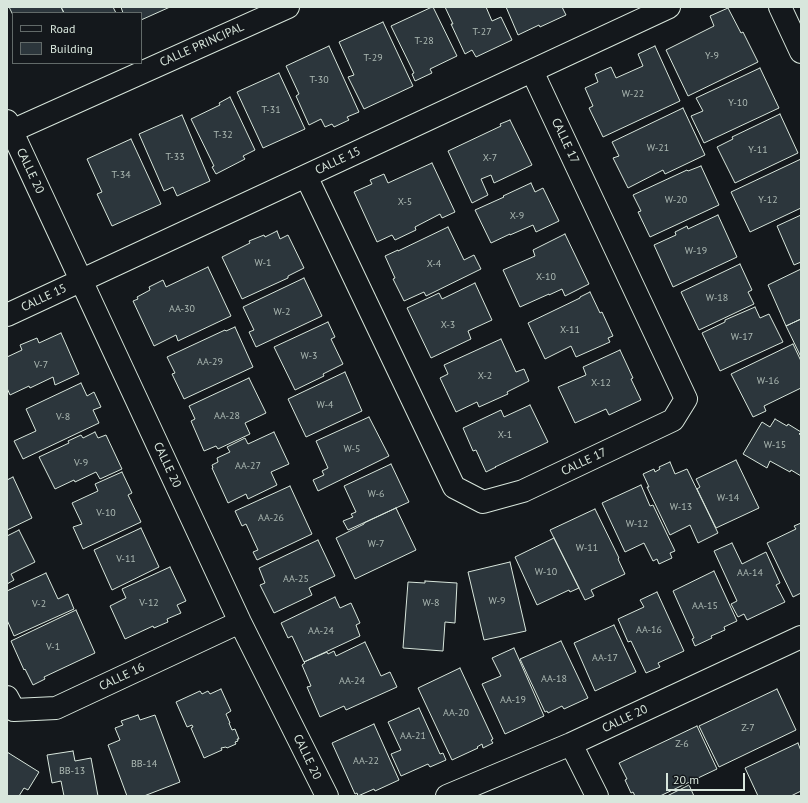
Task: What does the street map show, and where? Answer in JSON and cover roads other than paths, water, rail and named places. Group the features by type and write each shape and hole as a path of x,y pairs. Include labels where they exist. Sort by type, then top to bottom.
{"street":[{"name":"CALLE PRINCIPAL","path":"9,128 288,7"},
{"name":"CALLE 15","path":"7,315 669,7"},
{"path":"780,7 801,52"},
{"name":"CALLE 17","path":"306,176 454,487 483,502 523,490 673,420 686,399 532,71"},
{"name":"CALLE 20","path":"9,128 240,622 327,796"},
{"name":"CALLE 16","path":"7,697 14,710 56,708 240,622"},
{"name":"CALLE 20","path":"447,796 571,744 800,639"},
{"path":"571,744 597,796"}]}
